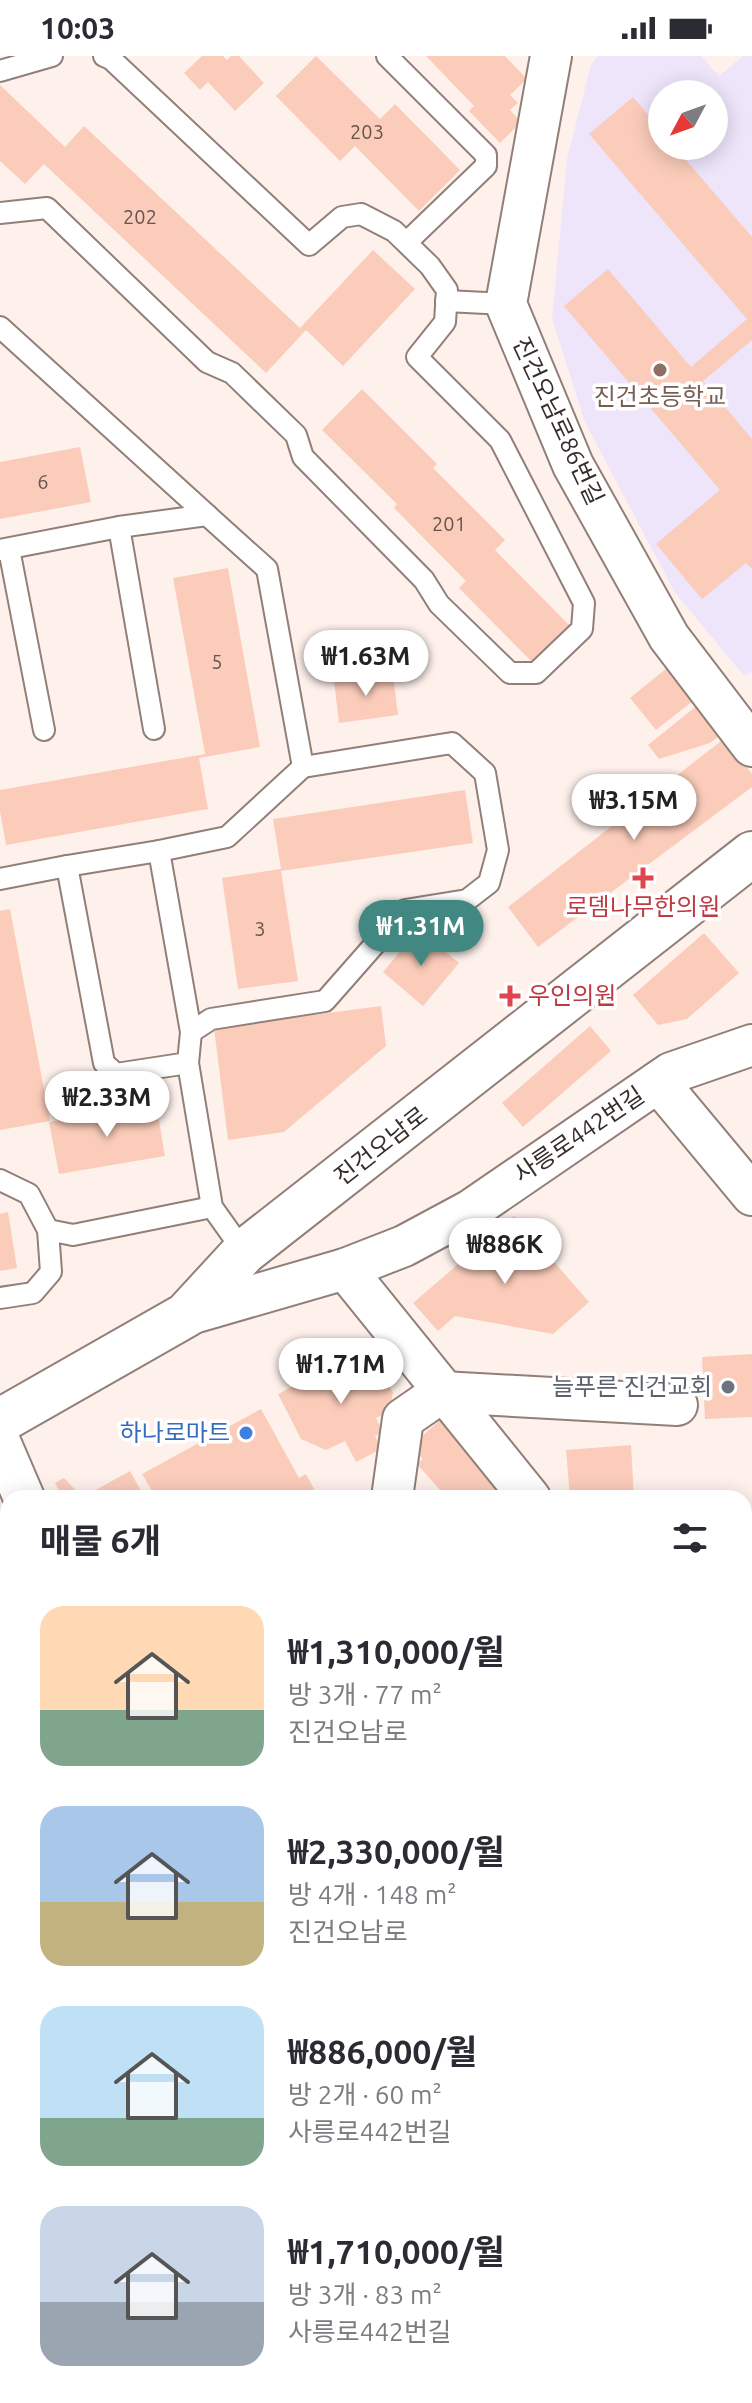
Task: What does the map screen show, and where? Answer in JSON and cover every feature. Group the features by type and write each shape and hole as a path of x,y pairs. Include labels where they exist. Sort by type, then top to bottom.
{"street":[{"path":"506,304 551,56"},
{"name":"진건오남로86번길","path":"506,304 573,465 669,637 752,746"},
{"name":"진건오남로","path":"0,1421 186,1315 244,1252 752,854"},
{"name":"사릉로442번길","path":"186,1315 345,1269 404,1246 471,1210 671,1073 752,1045"},
{"path":"658,1082 752,1195"},
{"path":"345,1269 523,1490"},
{"path":"393,1490 403,1419 442,1392 677,1405"},
{"path":"0,1442 21,1490"}],"lane":[{"path":"0,71 52,56"},
{"path":"0,213 47,208 207,362 232,373 296,435 303,457 424,580 439,604 510,673 536,673 582,629 584,603 500,440 417,357 445,322 447,290 430,266 394,231 361,214 342,217 309,245 111,59 104,56"},
{"path":"387,56 486,155 486,166 407,242"},
{"path":"446,301 506,304"},
{"path":"0,327 267,569 303,767"},
{"path":"44,730 4,550 119,527 207,515"},
{"path":"119,527 154,729"},
{"path":"0,879 227,837 303,767 452,743 485,773 498,850 489,883 467,900 405,910 325,1001 211,1019 191,1032"},
{"path":"159,851 191,1032 188,1063 212,1207 244,1252"},
{"path":"67,866 104,1063 116,1074 188,1063"},
{"path":"0,1180 29,1194 48,1230 51,1272 33,1293 0,1298"},
{"path":"48,1230 73,1235 212,1207"}],"shaded area":[{"name":"진건초등학교","path":"598,56 701,56 719,76 743,56 752,56 752,672 744,676 674,591 585,422 552,319 567,159 591,65"}],"building":[{"path":"202,56 223,56 227,60 231,56 239,56 264,83 235,111 208,82 200,90 184,73"},
{"path":"316,56 380,119 395,104 460,170 419,211 355,146 340,161 276,96"},
{"path":"426,56 505,56 527,79 510,95 518,103 510,110 521,122 500,143 469,111 474,106"},
{"path":"0,85 65,147 84,126 300,328 373,250 415,289 343,366 306,330 266,373 44,164 25,184 0,161"},
{"path":"633,97 648,115 648,160 686,160 752,237 752,340 703,381 752,439 752,569 746,563 702,599 656,544 720,490 564,306 608,269 691,367 747,319 589,134"},
{"path":"362,389 437,464 433,468 505,540 495,550 569,625 532,662 459,588 466,581 394,508 397,504 322,430"},
{"path":"80,447 91,502 0,519 0,462"},
{"path":"228,568 260,747 199,758 208,809 6,845 0,790 205,754 173,578"},
{"path":"668,667 694,700 656,730 630,698"},
{"path":"393,674 398,715 339,723 334,681"},
{"path":"699,704 722,734 710,743 659,759 648,745"},
{"path":"725,738 752,774 752,787 538,947 508,907"},
{"path":"465,790 473,843 281,871 298,981 238,989 222,878 281,869 273,819"},
{"path":"10,909 50,1121 0,1130 0,911"},
{"path":"419,929 459,963 423,1006 383,972"},
{"path":"704,933 739,973 687,1019 658,1025 633,995"},
{"path":"381,1006 386,1046 284,1132 228,1140 214,1028"},
{"path":"590,1026 611,1051 523,1127 502,1103"},
{"path":"156,1103 165,1156 59,1174 49,1122"},
{"path":"8,1212 17,1268 0,1271 0,1214"},
{"path":"514,1216 589,1302 553,1334 455,1316 438,1331 413,1303"},
{"path":"360,1352 374,1357 393,1393 389,1412 376,1418 383,1432 375,1436 381,1449 356,1462 345,1441 326,1450 301,1439 278,1394"},
{"name":"늘푸른 진건교회","path":"752,1354 752,1417 705,1419 702,1357"},
{"name":"하나로마트","path":"261,1409 299,1478 306,1474 315,1490 151,1490 142,1474"},
{"path":"441,1419 504,1490 440,1490 417,1464 423,1459 411,1446"},
{"path":"631,1445 634,1490 569,1490 566,1450"},
{"path":"130,1471 141,1490 96,1490"},
{"path":"64,1478 75,1490 59,1490 55,1483"}],"place":[{"name":"진건초등학교","path":"660,370"},
{"name":"로뎀나무한의원","path":"643,878"},
{"name":"우인의원","path":"510,996"},
{"name":"늘푸른 진건교회","path":"728,1387"},
{"name":"하나로마트","path":"246,1433"}]}
